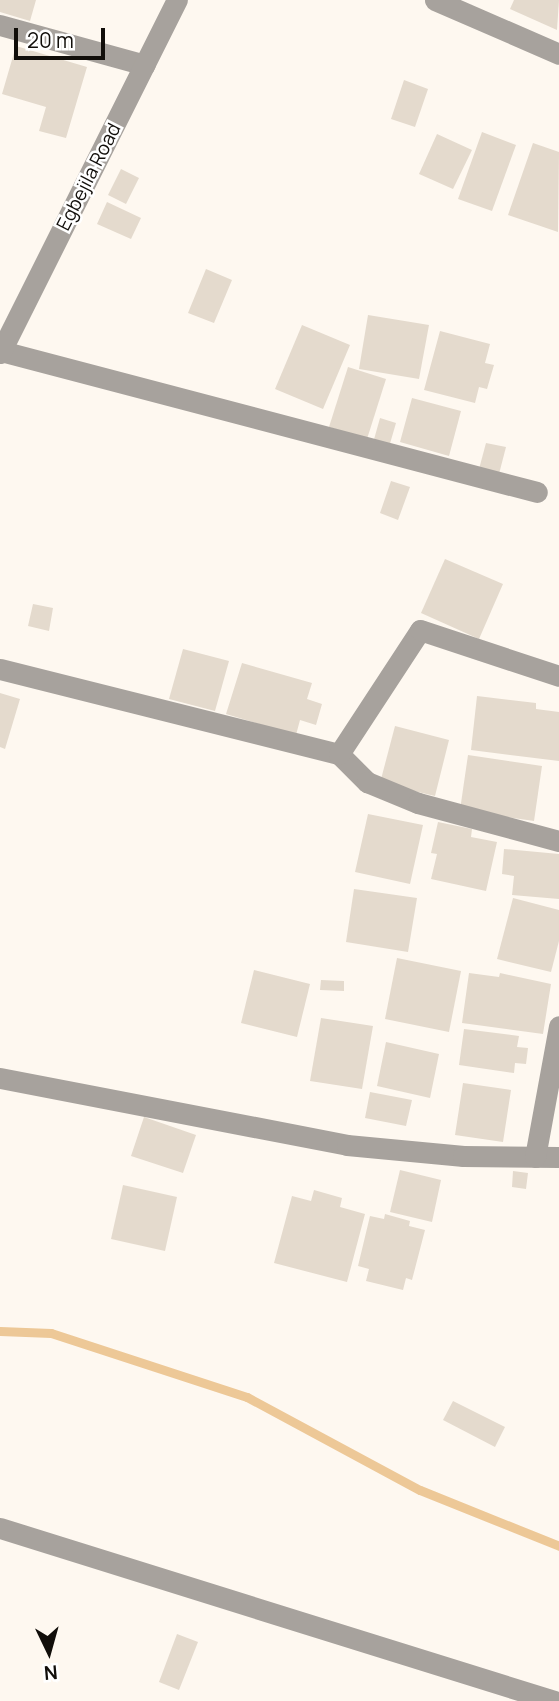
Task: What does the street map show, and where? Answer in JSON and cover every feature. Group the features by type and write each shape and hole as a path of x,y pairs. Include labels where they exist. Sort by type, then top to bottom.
{"street":[{"name":"Egbejila Road","path":"1,352 177,0"},
{"path":"435,0 559,54"},
{"path":"0,25 145,65"},
{"path":"1,352 537,492"},
{"path":"338,754 420,630 559,676"},
{"path":"0,669 338,754 367,782 418,803 559,841"},
{"path":"535,1157 559,1027"},
{"path":"0,1078 347,1145 463,1156 559,1157"},
{"path":"0,1528 554,1701"}],"building":[{"path":"0,0 36,0 30,21 0,12"},
{"path":"514,0 559,0 557,30 510,9"},
{"path":"16,46 87,67 66,138 39,131 46,107 2,94"},
{"path":"404,80 428,89 415,127 391,119"},
{"path":"482,132 516,145 492,211 458,199"},
{"path":"437,134 472,150 453,189 419,174"},
{"path":"533,143 559,152 558,232 508,215"},
{"path":"121,169 139,178 126,204 108,195"},
{"path":"107,202 141,218 131,239 97,224"},
{"path":"206,269 232,280 214,323 188,313"},
{"path":"368,315 429,325 419,379 359,369"},
{"path":"302,325 350,345 323,409 275,389"},
{"path":"440,331 490,344 485,363 494,365 487,389 479,387 475,403 424,390"},
{"path":"348,367 386,379 367,439 329,427"},
{"path":"412,398 461,411 449,456 400,442"},
{"path":"380,418 396,423 389,447 373,443"},
{"path":"486,443 506,447 499,474 479,469"},
{"path":"391,481 410,487 398,520 380,513"},
{"path":"445,559 503,584 479,639 421,613"},
{"path":"33,604 53,608 49,631 28,626"},
{"path":"183,649 229,661 215,711 169,699"},
{"path":"242,663 312,683 307,699 322,704 316,725 300,720 296,735 226,714"},
{"path":"0,693 20,699 5,749 0,747"},
{"path":"477,696 536,703 536,709 559,712 559,761 471,750"},
{"path":"395,726 449,740 435,796 380,783"},
{"path":"468,755 542,766 534,821 460,810"},
{"path":"368,814 423,825 410,884 355,872"},
{"path":"438,822 472,829 471,837 497,842 486,891 431,879 437,854 431,853"},
{"path":"504,849 559,854 559,899 512,895 514,876 502,874"},
{"path":"354,889 417,898 408,952 346,942"},
{"path":"513,898 559,910 559,941 551,972 497,959"},
{"path":"397,958 461,971 449,1032 385,1019"},
{"path":"254,970 310,984 297,1037 241,1023"},
{"path":"469,973 499,977 500,973 551,984 543,1034 462,1023"},
{"path":"321,980 344,981 344,991 320,990"},
{"path":"321,1018 373,1026 362,1089 310,1081"},
{"path":"464,1029 519,1036 517,1047 528,1048 526,1064 515,1063 514,1073 459,1065"},
{"path":"386,1042 439,1054 430,1098 377,1086"},
{"path":"463,1083 511,1090 503,1142 455,1135"},
{"path":"370,1092 412,1100 406,1126 365,1118"},
{"path":"144,1117 196,1135 183,1173 131,1156"},
{"path":"400,1170 441,1180 432,1222 390,1212"},
{"path":"513,1171 528,1173 526,1189 512,1187"},
{"path":"123,1185 177,1197 165,1251 111,1239"},
{"path":"314,1190 342,1198 340,1207 365,1214 347,1282 274,1263 292,1196 311,1201"},
{"path":"385,1214 410,1221 409,1226 425,1230 412,1280 406,1278 403,1290 366,1281 369,1269 358,1266 370,1216 384,1219"},
{"path":"453,1401 505,1427 495,1447 443,1420"},
{"path":"177,1634 198,1642 179,1690 159,1682"}],"waterway":[{"path":"0,1331 51,1333 247,1397 420,1490 559,1546"}]}
